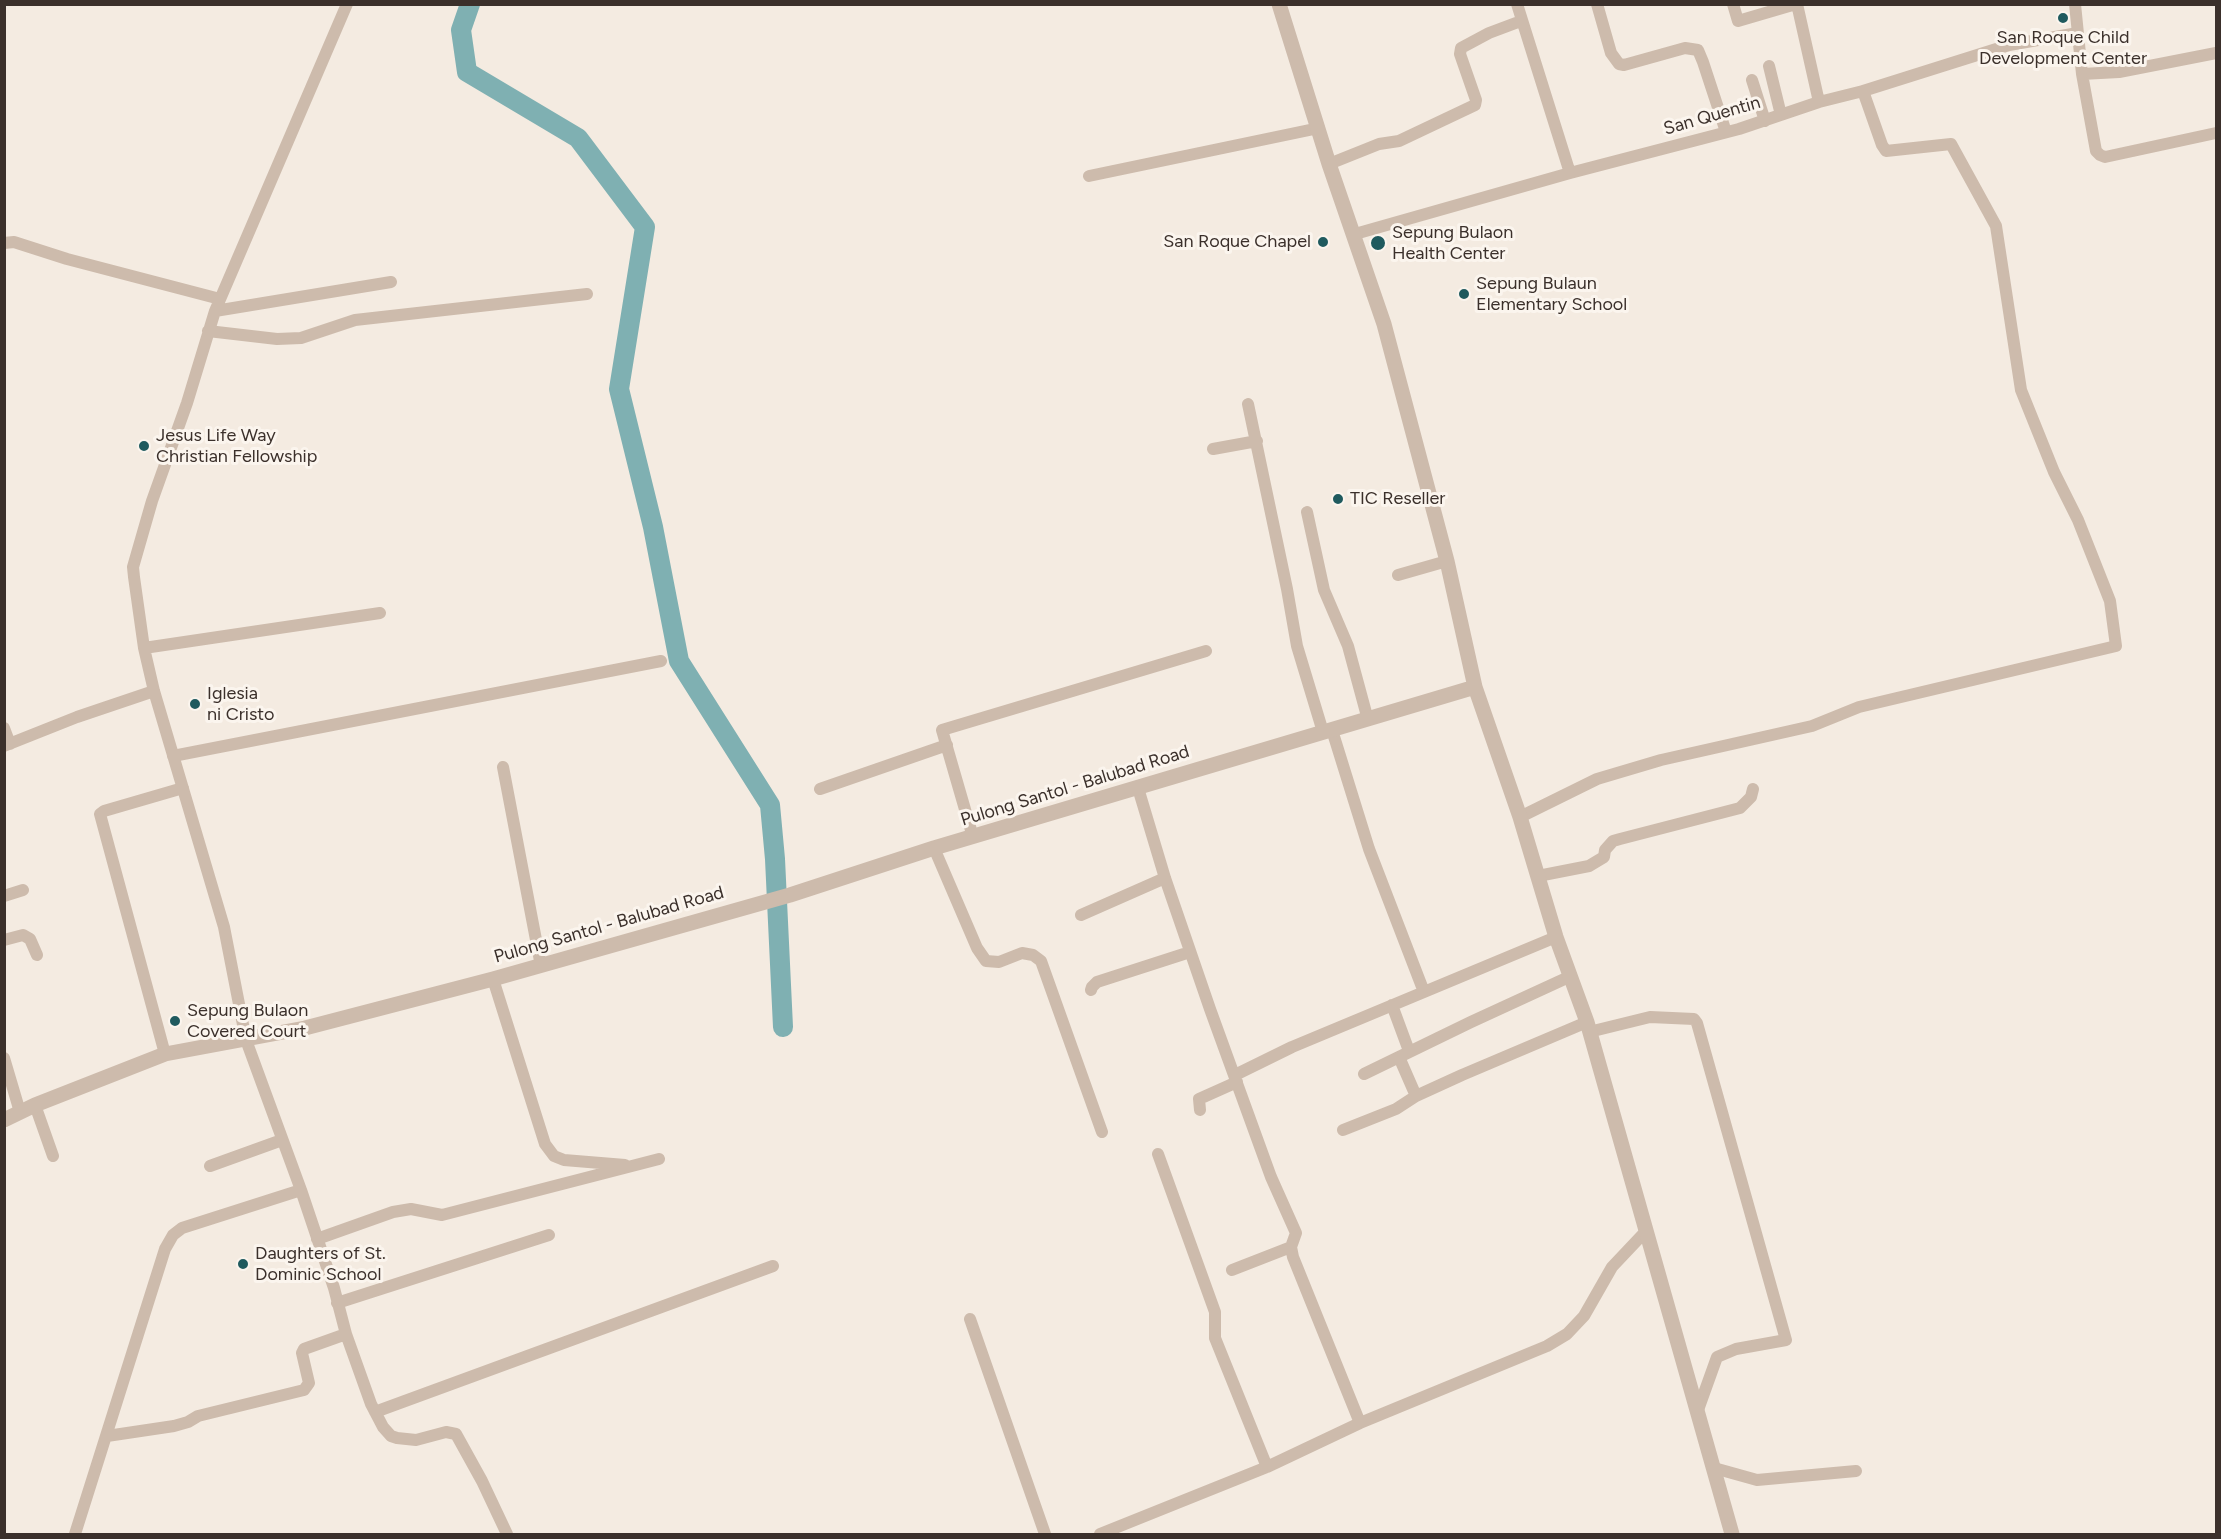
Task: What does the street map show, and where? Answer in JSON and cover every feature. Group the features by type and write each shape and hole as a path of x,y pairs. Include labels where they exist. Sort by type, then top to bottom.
{"street":[{"path":"347,4 215,311 187,404 152,501 133,567 144,648 154,691 224,927 246,1040 301,1190 346,1334 375,1412 383,1427 391,1436 397,1438 416,1440 446,1432 456,1434 482,1481 507,1534"},
{"path":"1279,4 1329,164 1383,320 1447,561 1475,687 1520,817 1556,937 1588,1027 1698,1410 1731,1534"},
{"path":"1517,4 1570,173"},
{"path":"1597,4 1611,53 1618,64 1685,48 1698,50 1726,132"},
{"path":"1733,4 1738,21 1796,4 1819,102"},
{"path":"2075,4 2082,74 2096,151 2100,155 2105,156 2217,133"},
{"path":"1329,164 1379,144 1399,141 1475,105 1476,100 1461,48 1489,33 1521,21"},
{"name":"San Quentin","path":"1355,234 1765,121 1819,102 1863,91 2009,45 2078,33"},
{"path":"2082,74 2119,72 2217,52"},
{"path":"1769,66 1781,115"},
{"path":"1752,80 1765,121"},
{"path":"1520,817 1596,779 1661,760 1812,726 1859,707 2116,646 2110,601 2078,520 2054,472 2021,390 1996,226 1951,144 1886,151 1863,91"},
{"path":"1089,176 1318,128"},
{"path":"4,243 14,243 220,299"},
{"path":"215,311 391,282"},
{"path":"208,332 277,339 301,338 355,320 587,294"},
{"path":"1248,404 1297,646 1369,849 1424,992"},
{"path":"1214,449 1257,441"},
{"path":"1307,512 1324,590 1348,646 1368,720"},
{"path":"1398,575 1447,561"},
{"path":"144,648 380,613"},
{"path":"973,837 942,730 1206,651"},
{"path":"174,756 661,661"},
{"name":"Pulong Santol - Balubad Road","path":"4,1120 35,1105 165,1054 315,1026 541,966 765,900 790,895 934,848 1475,687"},
{"path":"4,728 7,745 77,717 154,691"},
{"path":"820,789 946,745"},
{"path":"503,767 541,966"},
{"path":"165,1054 100,814 183,788"},
{"path":"1138,788 1190,952 1271,1177 1296,1233 1291,1247 1360,1423"},
{"path":"1538,876 1589,866 1604,857 1605,850 1613,841 1620,838 1740,808 1751,797 1753,789"},
{"path":"934,848 977,948 986,961 999,962 1022,953 1033,955 1041,960 1102,1131"},
{"path":"1081,915 1165,878"},
{"path":"4,896 23,890"},
{"path":"4,940 23,935 30,939 37,955"},
{"path":"1200,1110 1199,1099 1292,1047 1556,937"},
{"path":"1091,990 1097,982 1190,952"},
{"path":"1364,1074 1570,976"},
{"path":"493,979 545,1144 554,1156 564,1160 635,1165"},
{"path":"1392,1005 1416,1096"},
{"path":"1343,1130 1396,1109 1416,1096 1549,1037 1588,1027 1650,1017 1694,1019 1786,1340 1736,1348 1717,1357 1698,1410"},
{"path":"4,1058 20,1112"},
{"path":"35,1105 53,1156"},
{"path":"210,1166 282,1140"},
{"path":"1158,1154 1215,1312 1215,1338 1267,1467"},
{"path":"317,1239 393,1212 411,1209 442,1215 658,1159"},
{"path":"75,1534 165,1249 173,1235 182,1228 301,1190"},
{"path":"1100,1534 1267,1467 1360,1423 1547,1346 1567,1334 1584,1316 1612,1267 1646,1231"},
{"path":"337,1303 549,1235"},
{"path":"1232,1270 1291,1247"},
{"path":"375,1412 773,1266"},
{"path":"970,1319 1045,1534"},
{"path":"107,1436 174,1426 198,1416 304,1390 309,1383 302,1353 304,1349 346,1334"},
{"path":"1714,1468 1757,1480 1856,1471"}],"waterway":[{"path":"470,4 461,30 467,72 578,138 645,227 619,389 653,527 679,661 770,805 775,859 783,1027"}],"place":[{"name":"San Roque Child Development Center","path":"2063,18"},
{"name":"San Roque Chapel","path":"1323,242"},
{"name":"Sepung Bulaon Health Center","path":"1378,243"},
{"name":"Sepung Bulaun Elementary School","path":"1464,294"},
{"name":"Jesus Life Way Christian Fellowship","path":"144,446"},
{"name":"TIC Reseller","path":"1338,499"},
{"name":"Iglesia ni Cristo","path":"195,704"},
{"name":"Sepung Bulaon Covered Court","path":"175,1021"},
{"name":"Daughters of St. Dominic School","path":"243,1264"}]}
